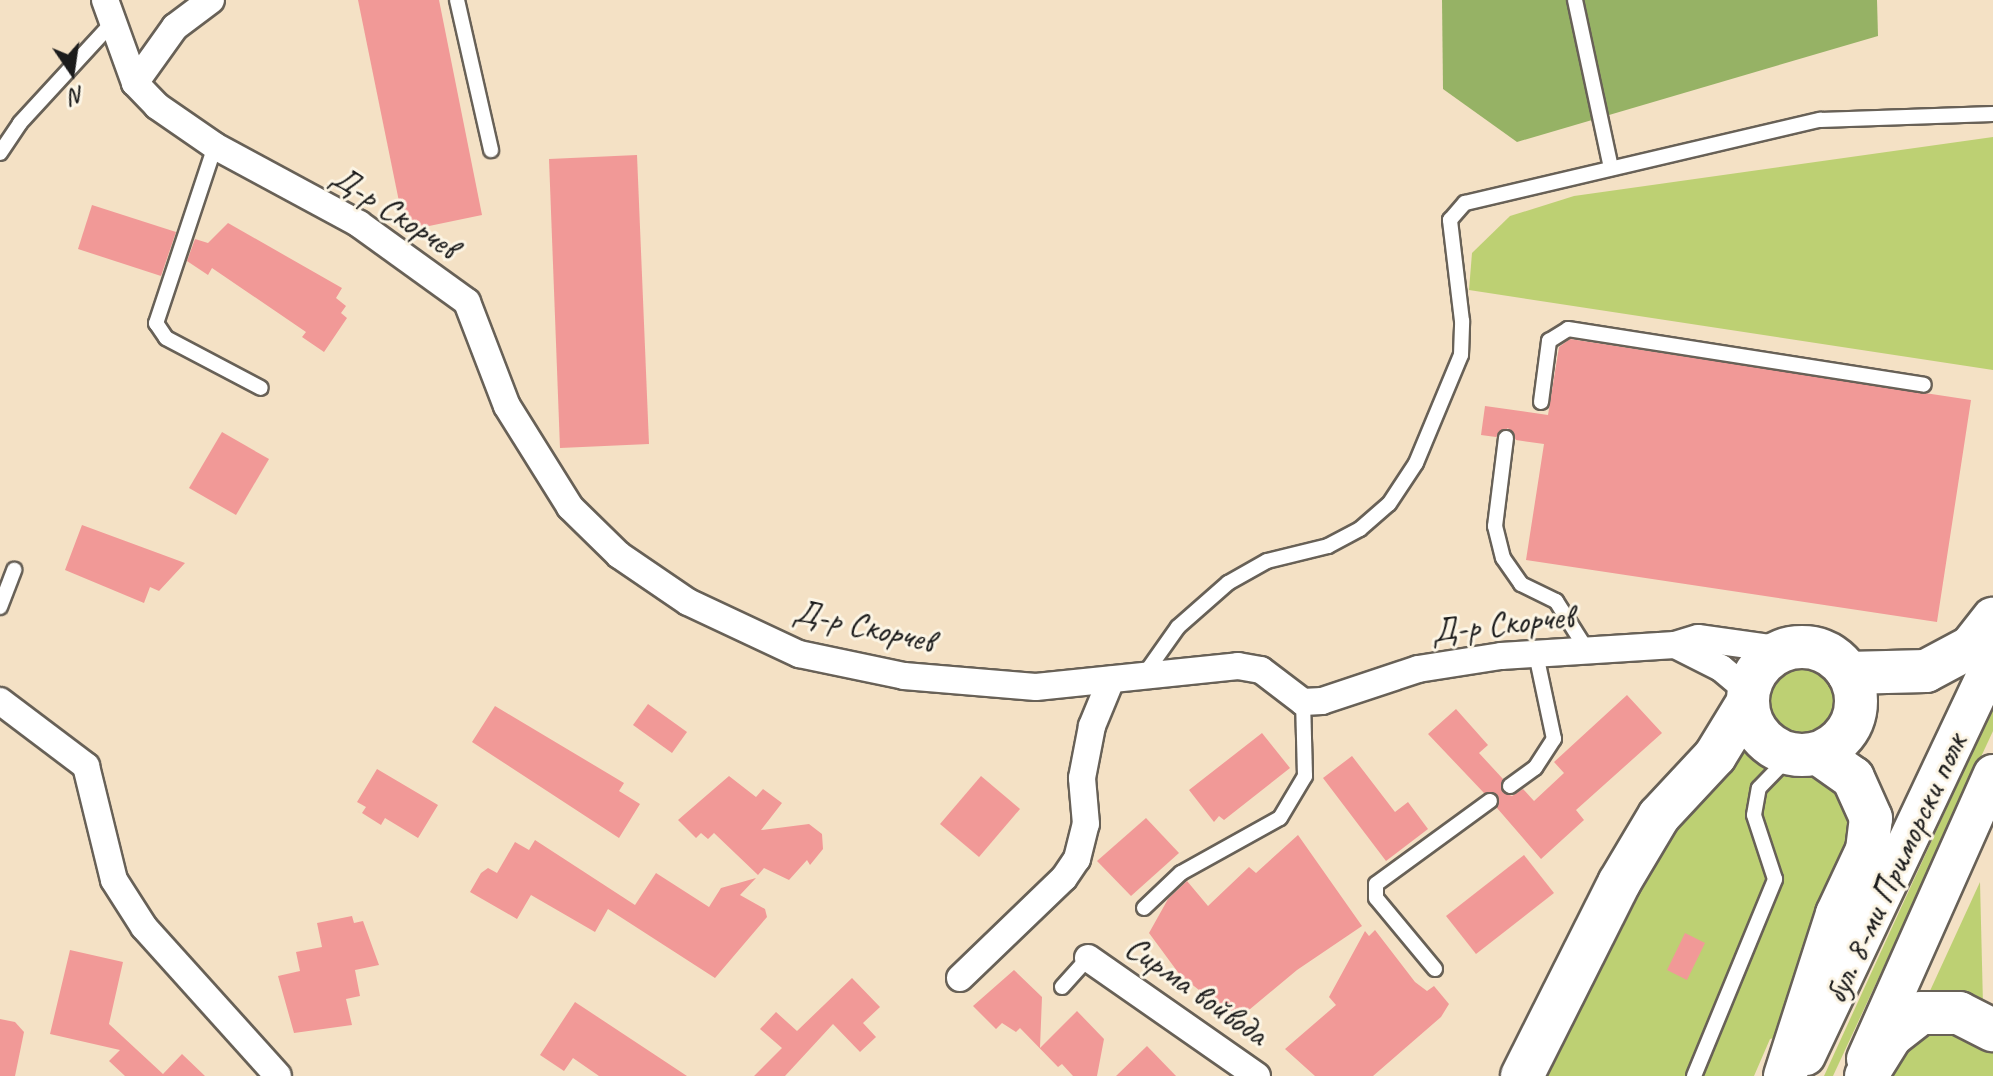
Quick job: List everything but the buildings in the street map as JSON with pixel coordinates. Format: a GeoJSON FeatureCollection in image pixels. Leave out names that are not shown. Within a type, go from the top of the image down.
{"type":"FeatureCollection","features":[{"type":"Feature","properties":{"kind":"main road"},"geometry":{"type":"LineString","coordinates":[[1848,673],[1926,671],[1971,647],[1993,619]]}},
{"type":"Feature","properties":{"kind":"main road"},"geometry":{"type":"LineString","coordinates":[[1531,1073],[1619,883],[1659,816],[1694,781],[1729,738],[1759,669],[1785,650],[1821,651],[1848,673],[1856,694],[1854,715],[1845,734],[1795,752],[1744,750],[1694,781]]}},
{"type":"Feature","properties":{"kind":"main road","name":"бул. 8-ми Приморски полк"},"geometry":{"type":"LineString","coordinates":[[1797,1076],[1993,661]]}},
{"type":"Feature","properties":{"kind":"main road"},"geometry":{"type":"LineString","coordinates":[[1748,697],[1755,729],[1795,752],[1853,778],[1871,818],[1867,850],[1837,914],[1785,1076]]}},
{"type":"Feature","properties":{"kind":"main road","name":"бул. 8-ми Приморски полк"},"geometry":{"type":"LineString","coordinates":[[1858,1076],[1993,774]]}},
{"type":"Feature","properties":{"kind":"main road"},"geometry":{"type":"LineString","coordinates":[[1866,1076],[1891,1036],[1920,1013],[1959,1013],[1993,1030]]}},
{"type":"Feature","properties":{"kind":"street"},"geometry":{"type":"LineString","coordinates":[[135,83],[175,27],[211,0]]}},
{"type":"Feature","properties":{"kind":"street","name":"Д-р Скорчев"},"geometry":{"type":"LineString","coordinates":[[109,11],[135,83],[157,106],[215,146],[359,224],[467,302],[507,406],[570,507],[619,555],[688,602],[799,654],[904,676],[1036,687],[1238,666],[1261,670],[1303,702],[1322,701],[1418,669],[1536,654],[1675,645],[1698,638],[1785,650]]}},
{"type":"Feature","properties":{"kind":"street"},"geometry":{"type":"LineString","coordinates":[[1675,645],[1721,668],[1748,697]]}},
{"type":"Feature","properties":{"kind":"street"},"geometry":{"type":"LineString","coordinates":[[960,978],[1064,878],[1077,859],[1086,824],[1082,778],[1090,739],[1111,680]]}},
{"type":"Feature","properties":{"kind":"street"},"geometry":{"type":"LineString","coordinates":[[0,701],[86,766],[114,880],[144,927],[278,1076]]}},
{"type":"Feature","properties":{"kind":"street","name":"Сирма войвода"},"geometry":{"type":"LineString","coordinates":[[1088,958],[1257,1076]]}},
{"type":"Feature","properties":{"kind":"lane"},"geometry":{"type":"LineString","coordinates":[[457,0],[491,150]]}},
{"type":"Feature","properties":{"kind":"lane"},"geometry":{"type":"LineString","coordinates":[[1575,0],[1611,168]]}},
{"type":"Feature","properties":{"kind":"lane"},"geometry":{"type":"LineString","coordinates":[[0,153],[20,123],[109,11]]}},
{"type":"Feature","properties":{"kind":"lane"},"geometry":{"type":"LineString","coordinates":[[1144,675],[1178,627],[1228,583],[1267,561],[1328,546],[1360,529],[1389,504],[1416,463],[1461,355],[1450,220],[1465,203],[1820,120],[1993,114]]}},
{"type":"Feature","properties":{"kind":"lane"},"geometry":{"type":"LineString","coordinates":[[215,146],[156,323],[166,338],[261,388]]}},
{"type":"Feature","properties":{"kind":"lane"},"geometry":{"type":"LineString","coordinates":[[1541,402],[1549,341],[1568,329],[1924,385]]}},
{"type":"Feature","properties":{"kind":"lane"},"geometry":{"type":"LineString","coordinates":[[1506,438],[1495,526],[1503,558],[1521,584],[1556,601],[1587,650]]}},
{"type":"Feature","properties":{"kind":"lane"},"geometry":{"type":"LineString","coordinates":[[0,607],[14,570]]}},
{"type":"Feature","properties":{"kind":"lane"},"geometry":{"type":"LineString","coordinates":[[1510,786],[1535,768],[1554,739],[1536,654]]}},
{"type":"Feature","properties":{"kind":"lane"},"geometry":{"type":"LineString","coordinates":[[1144,908],[1181,873],[1280,818],[1305,776],[1303,702]]}},
{"type":"Feature","properties":{"kind":"lane"},"geometry":{"type":"LineString","coordinates":[[1694,1076],[1775,879],[1754,815],[1759,788],[1795,752]]}},
{"type":"Feature","properties":{"kind":"lane"},"geometry":{"type":"LineString","coordinates":[[1435,969],[1376,898],[1376,884],[1490,801]]}},
{"type":"Feature","properties":{"kind":"lane","name":"Сирма войвода"},"geometry":{"type":"LineString","coordinates":[[1062,987],[1088,958]]}},
{"type":"Feature","properties":{"kind":"green space"},"geometry":{"type":"Polygon","coordinates":[[[1442,0],[1877,0],[1878,36],[1517,142],[1443,89],[1442,0]]]}},
{"type":"Feature","properties":{"kind":"green space"},"geometry":{"type":"Polygon","coordinates":[[[1993,137],[1993,370],[1469,290],[1472,253],[1510,216],[1574,196],[1993,137]]]}},
{"type":"Feature","properties":{"kind":"green space"},"geometry":{"type":"Polygon","coordinates":[[[1797,648],[1831,656],[1856,694],[1854,715],[1837,742],[1864,795],[1796,1032],[1770,1039],[1754,1076],[1522,1076],[1619,883],[1725,758],[1744,750],[1774,748],[1755,729],[1748,691],[1770,657],[1797,648]]]}},
{"type":"Feature","properties":{"kind":"green space"},"geometry":{"type":"Polygon","coordinates":[[[1993,707],[1993,731],[1833,1076],[1824,1076],[1993,707]]]}},
{"type":"Feature","properties":{"kind":"green space"},"geometry":{"type":"Polygon","coordinates":[[[1980,882],[1983,1005],[1929,993],[1980,882]]]}},
{"type":"Feature","properties":{"kind":"green space"},"geometry":{"type":"Polygon","coordinates":[[[1931,1021],[1993,1045],[1993,1076],[1889,1076],[1898,1057],[1931,1021]]]}}]}
